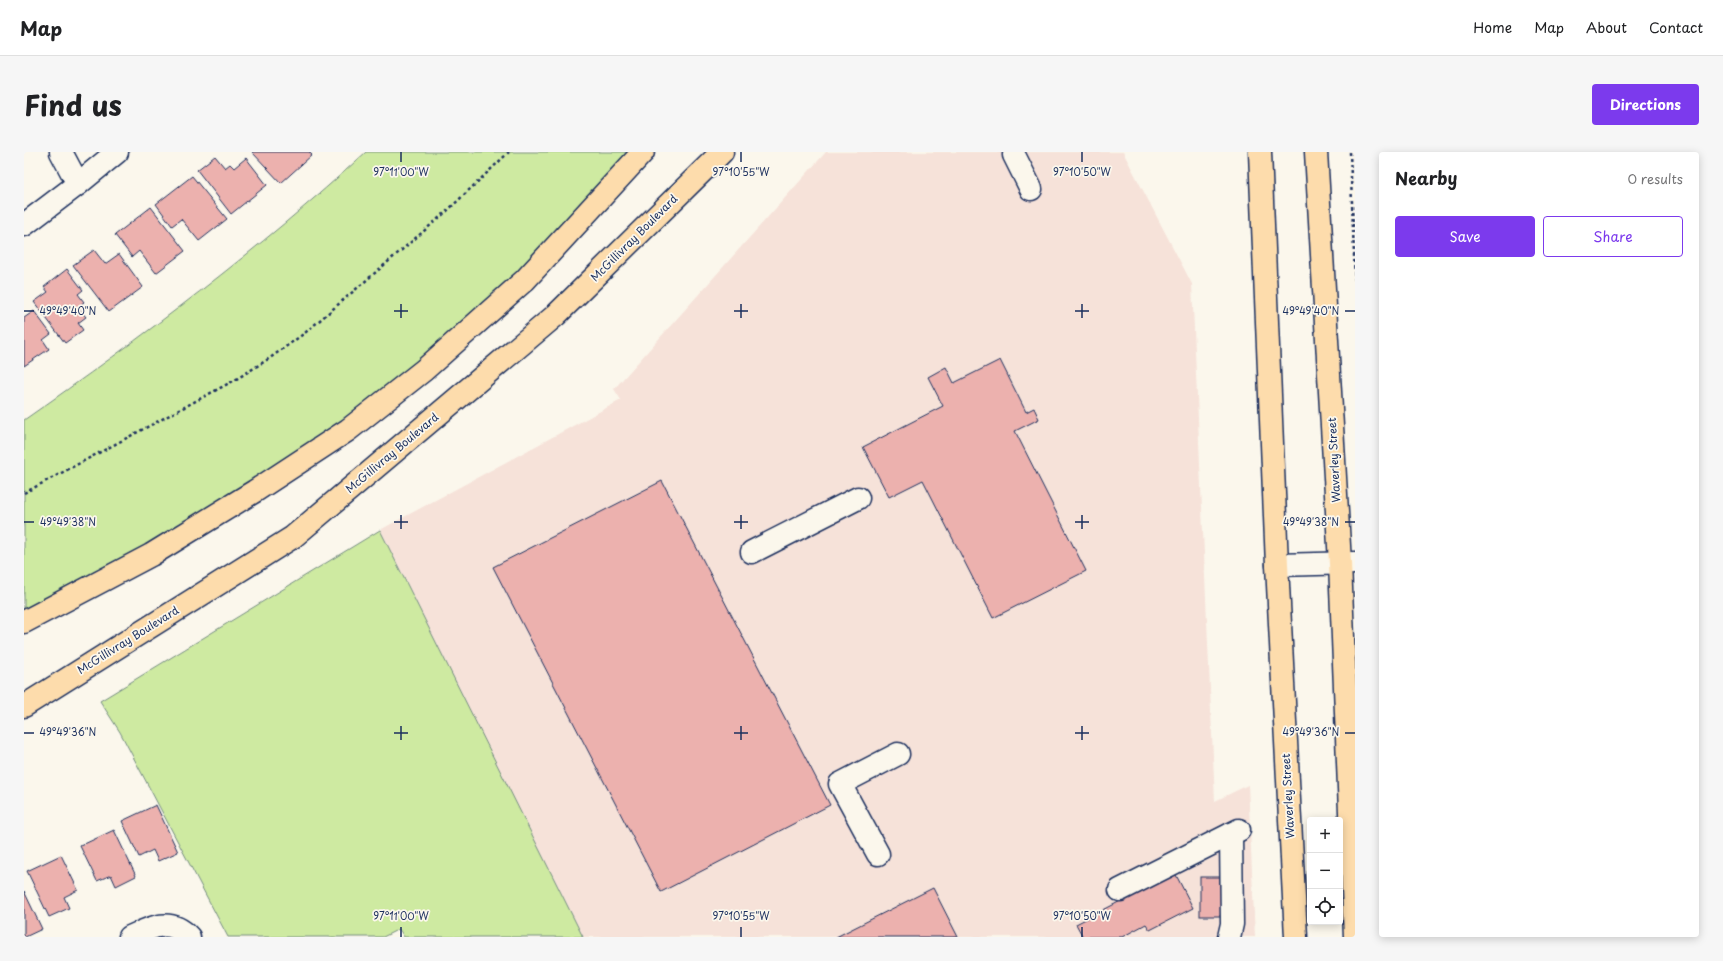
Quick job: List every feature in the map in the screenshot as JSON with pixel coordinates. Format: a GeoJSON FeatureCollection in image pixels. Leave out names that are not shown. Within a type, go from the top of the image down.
{"type":"FeatureCollection","features":[{"type":"Feature","properties":{"kind":"main road"},"geometry":{"type":"LineString","coordinates":[[24,622],[151,555],[255,491],[348,430],[424,370],[526,280],[643,152]]}},
{"type":"Feature","properties":{"kind":"main road","name":"McGillivray Boulevard"},"geometry":{"type":"LineString","coordinates":[[24,706],[293,536],[556,315],[722,152]]}},
{"type":"Feature","properties":{"kind":"main road","name":"Waverley Street"},"geometry":{"type":"LineString","coordinates":[[1260,152],[1277,565],[1296,937]]}},
{"type":"Feature","properties":{"kind":"main road","name":"Waverley Street"},"geometry":{"type":"LineString","coordinates":[[1316,152],[1348,563],[1354,937]]}},
{"type":"Feature","properties":{"kind":"street"},"geometry":{"type":"LineString","coordinates":[[61,152],[78,184]]}},
{"type":"Feature","properties":{"kind":"street"},"geometry":{"type":"LineString","coordinates":[[24,225],[117,152]]}},
{"type":"Feature","properties":{"kind":"street"},"geometry":{"type":"LineString","coordinates":[[1014,155],[1031,188]]}},
{"type":"Feature","properties":{"kind":"street"},"geometry":{"type":"LineString","coordinates":[[752,552],[858,498]]}},
{"type":"Feature","properties":{"kind":"street"},"geometry":{"type":"LineString","coordinates":[[1277,565],[1348,563]]}},
{"type":"Feature","properties":{"kind":"street"},"geometry":{"type":"LineString","coordinates":[[878,854],[840,784],[898,754]]}},
{"type":"Feature","properties":{"kind":"street"},"geometry":{"type":"LineString","coordinates":[[1120,890],[1235,832],[1232,924],[1230,937]]}},
{"type":"Feature","properties":{"kind":"street"},"geometry":{"type":"LineString","coordinates":[[130,937],[164,924],[183,930],[189,937]]}},
{"type":"Feature","properties":{"kind":"path"},"geometry":{"type":"LineString","coordinates":[[24,493],[235,380],[270,358],[306,332],[434,222],[509,152]]}},
{"type":"Feature","properties":{"kind":"path"},"geometry":{"type":"LineString","coordinates":[[1350,152],[1355,280]]}},
{"type":"Feature","properties":{"kind":"shaded area"},"geometry":{"type":"Polygon","coordinates":[[[826,152],[1123,152],[1192,284],[1215,801],[1248,785],[1255,937],[583,937],[380,530],[621,400],[614,389],[826,152]]]}},
{"type":"Feature","properties":{"kind":"green space"},"geometry":{"type":"Polygon","coordinates":[[[366,152],[643,152],[525,280],[348,430],[24,622],[24,420],[113,357],[200,292],[284,224],[366,152]]]}},
{"type":"Feature","properties":{"kind":"green space"},"geometry":{"type":"Polygon","coordinates":[[[380,530],[583,937],[404,937],[399,929],[383,937],[228,937],[120,732],[100,701],[380,530]]]}},
{"type":"Feature","properties":{"kind":"building"},"geometry":{"type":"Polygon","coordinates":[[[252,152],[309,152],[312,155],[281,183],[252,152]]]}},
{"type":"Feature","properties":{"kind":"building"},"geometry":{"type":"Polygon","coordinates":[[[215,156],[225,168],[230,164],[234,168],[246,158],[267,185],[231,214],[197,170],[215,156]]]}},
{"type":"Feature","properties":{"kind":"building"},"geometry":{"type":"Polygon","coordinates":[[[192,176],[227,219],[199,241],[181,219],[172,226],[156,204],[192,176]]]}},
{"type":"Feature","properties":{"kind":"building"},"geometry":{"type":"Polygon","coordinates":[[[151,207],[185,251],[156,273],[139,251],[132,257],[115,235],[151,207]]]}},
{"type":"Feature","properties":{"kind":"building"},"geometry":{"type":"Polygon","coordinates":[[[94,250],[105,264],[119,254],[143,287],[109,312],[73,265],[94,250]]]}},
{"type":"Feature","properties":{"kind":"building"},"geometry":{"type":"Polygon","coordinates":[[[67,269],[83,290],[78,294],[84,302],[78,307],[86,317],[78,323],[83,330],[65,343],[34,302],[48,292],[44,287],[67,269]]]}},
{"type":"Feature","properties":{"kind":"building"},"geometry":{"type":"Polygon","coordinates":[[[34,311],[51,334],[43,340],[49,349],[24,366],[24,318],[34,311]]]}},
{"type":"Feature","properties":{"kind":"building"},"geometry":{"type":"Polygon","coordinates":[[[1000,360],[1026,412],[1034,408],[1039,419],[1015,431],[1086,571],[993,618],[923,480],[889,497],[863,447],[943,406],[928,377],[946,367],[954,383],[1000,360]]]}},
{"type":"Feature","properties":{"kind":"building"},"geometry":{"type":"Polygon","coordinates":[[[662,481],[830,805],[661,892],[493,567],[662,481]]]}},
{"type":"Feature","properties":{"kind":"building"},"geometry":{"type":"Polygon","coordinates":[[[156,805],[178,852],[158,861],[153,850],[139,857],[122,821],[156,805]]]}},
{"type":"Feature","properties":{"kind":"building"},"geometry":{"type":"Polygon","coordinates":[[[114,830],[136,876],[116,886],[111,875],[97,881],[80,846],[114,830]]]}},
{"type":"Feature","properties":{"kind":"building"},"geometry":{"type":"Polygon","coordinates":[[[61,855],[78,890],[64,897],[69,908],[49,917],[27,871],[61,855]]]}},
{"type":"Feature","properties":{"kind":"building"},"geometry":{"type":"Polygon","coordinates":[[[1175,873],[1193,908],[1150,930],[1146,924],[1122,937],[1083,937],[1076,924],[1175,873]]]}},
{"type":"Feature","properties":{"kind":"building"},"geometry":{"type":"Polygon","coordinates":[[[1200,877],[1226,877],[1226,916],[1200,916],[1200,877]]]}},
{"type":"Feature","properties":{"kind":"building"},"geometry":{"type":"Polygon","coordinates":[[[933,888],[958,937],[836,937],[933,888]]]}},
{"type":"Feature","properties":{"kind":"building"},"geometry":{"type":"Polygon","coordinates":[[[24,891],[42,929],[25,937],[24,937],[24,891]]]}}]}
